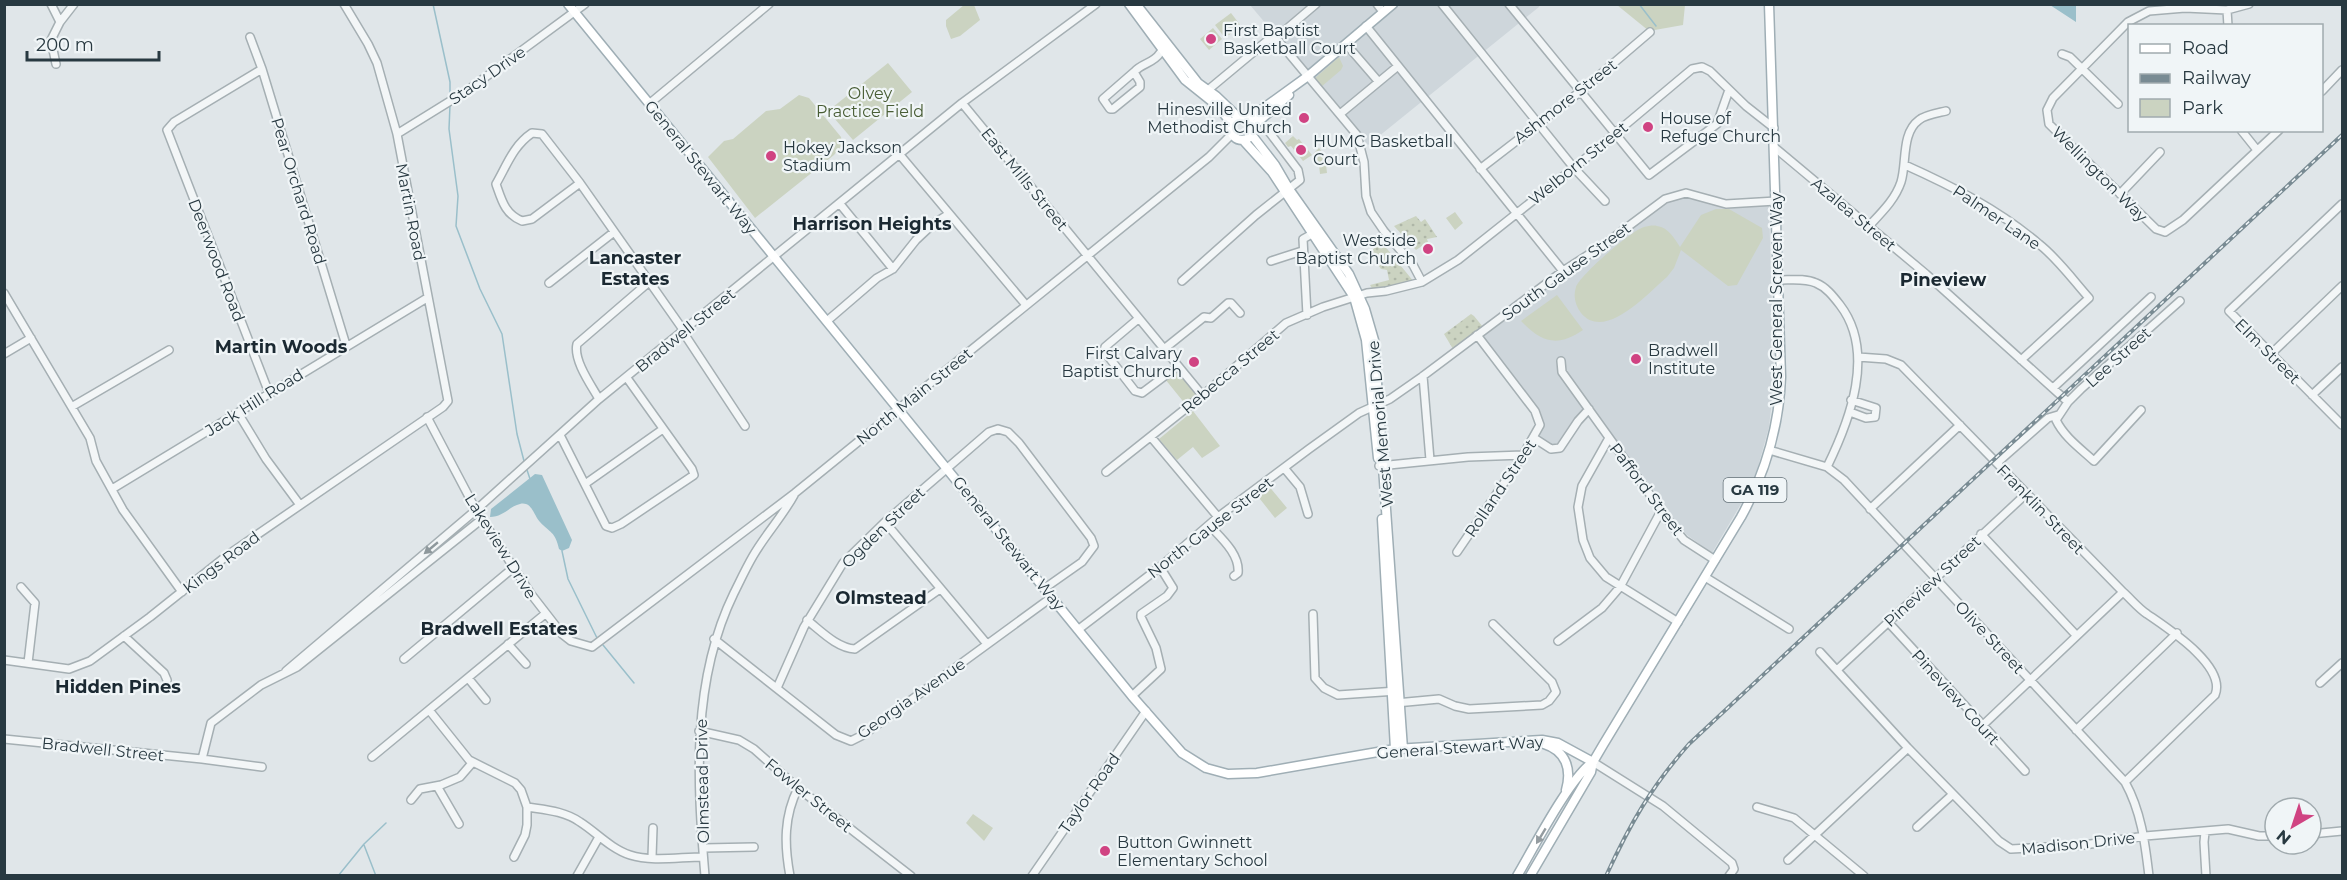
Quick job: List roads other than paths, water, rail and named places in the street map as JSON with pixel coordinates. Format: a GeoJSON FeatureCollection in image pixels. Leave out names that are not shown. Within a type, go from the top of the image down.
{"type":"FeatureCollection","features":[{"type":"Feature","properties":{"kind":"main road","name":"General Stewart Way"},"geometry":{"type":"LineString","coordinates":[[568,4],[1132,696],[1170,740],[1193,762],[1213,771],[1228,774],[1257,773],[1399,749],[1532,740],[1553,741],[1593,762]]}},
{"type":"Feature","properties":{"kind":"main road"},"geometry":{"type":"LineString","coordinates":[[1129,4],[1161,52],[1185,80],[1220,108],[1242,130]]}},
{"type":"Feature","properties":{"kind":"main road"},"geometry":{"type":"LineString","coordinates":[[1136,4],[1191,75],[1208,90],[1242,130]]}},
{"type":"Feature","properties":{"kind":"main road","name":"North Main Street"},"geometry":{"type":"LineString","coordinates":[[1242,130],[1302,84],[1308,76],[1393,4]]}},
{"type":"Feature","properties":{"kind":"main road","name":"West General Screven Way"},"geometry":{"type":"LineString","coordinates":[[1593,762],[1747,507],[1776,425],[1780,386],[1779,280],[1769,4]]}},
{"type":"Feature","properties":{"kind":"main road","name":"West Memorial Drive"},"geometry":{"type":"LineString","coordinates":[[1242,130],[1275,165],[1286,191],[1312,234],[1360,295]]}},
{"type":"Feature","properties":{"kind":"main road","name":"West Memorial Drive"},"geometry":{"type":"LineString","coordinates":[[1286,191],[1349,274],[1360,295],[1376,404],[1399,749]]}},
{"type":"Feature","properties":{"kind":"main road"},"geometry":{"type":"LineString","coordinates":[[1532,740],[1551,746],[1565,759],[1569,772],[1565,796]]}},
{"type":"Feature","properties":{"kind":"main road","name":"GA 119"},"geometry":{"type":"LineString","coordinates":[[1517,876],[1565,796],[1585,767],[1593,762]]}},
{"type":"Feature","properties":{"kind":"main road","name":"GA 119"},"geometry":{"type":"LineString","coordinates":[[1530,876],[1591,772],[1593,762]]}},
{"type":"Feature","properties":{"kind":"main road"},"geometry":{"type":"LineString","coordinates":[[1530,853],[1540,859]]}},
{"type":"Feature","properties":{"kind":"street"},"geometry":{"type":"LineString","coordinates":[[51,4],[60,22]]}},
{"type":"Feature","properties":{"kind":"street"},"geometry":{"type":"LineString","coordinates":[[56,64],[51,40],[60,22],[74,4]]}},
{"type":"Feature","properties":{"kind":"street","name":"Martin Road"},"geometry":{"type":"LineString","coordinates":[[344,4],[377,63],[396,134],[448,402],[427,417]]}},
{"type":"Feature","properties":{"kind":"street","name":"Stacy Drive"},"geometry":{"type":"LineString","coordinates":[[396,134],[468,90],[585,4]]}},
{"type":"Feature","properties":{"kind":"street"},"geometry":{"type":"LineString","coordinates":[[649,104],[769,4]]}},
{"type":"Feature","properties":{"kind":"street","name":"Bradwell Street"},"geometry":{"type":"LineString","coordinates":[[202,759],[211,723],[252,691],[286,671],[476,510],[599,399],[962,103],[1096,4]]}},
{"type":"Feature","properties":{"kind":"street"},"geometry":{"type":"LineString","coordinates":[[1208,90],[1316,4]]}},
{"type":"Feature","properties":{"kind":"street"},"geometry":{"type":"LineString","coordinates":[[1377,4],[1383,12]]}},
{"type":"Feature","properties":{"kind":"street"},"geometry":{"type":"LineString","coordinates":[[1442,4],[1574,168],[1605,201]]}},
{"type":"Feature","properties":{"kind":"street"},"geometry":{"type":"LineString","coordinates":[[1509,4],[1649,175],[1717,124],[1729,90]]}},
{"type":"Feature","properties":{"kind":"street","name":"Wellington Way"},"geometry":{"type":"LineString","coordinates":[[2249,4],[2227,10],[2185,8],[2149,11],[2128,22],[2053,98],[2047,110],[2049,124],[2156,229],[2165,232],[2183,220],[2257,150]]}},
{"type":"Feature","properties":{"kind":"street"},"geometry":{"type":"LineString","coordinates":[[2227,10],[2228,24]]}},
{"type":"Feature","properties":{"kind":"street"},"geometry":{"type":"LineString","coordinates":[[1366,26],[1563,271]]}},
{"type":"Feature","properties":{"kind":"street","name":"Ashmore Street"},"geometry":{"type":"LineString","coordinates":[[1480,169],[1581,91],[1650,32]]}},
{"type":"Feature","properties":{"kind":"street","name":"Pear Orchard Road"},"geometry":{"type":"LineString","coordinates":[[250,38],[346,345]]}},
{"type":"Feature","properties":{"kind":"street"},"geometry":{"type":"LineString","coordinates":[[1276,38],[1356,135],[1364,162],[1366,196],[1371,212],[1413,265],[1422,282]]}},
{"type":"Feature","properties":{"kind":"street"},"geometry":{"type":"LineString","coordinates":[[1346,44],[1378,81]]}},
{"type":"Feature","properties":{"kind":"street"},"geometry":{"type":"LineString","coordinates":[[1134,72],[1140,82],[1140,87],[1110,109],[1103,99],[1150,58],[1161,52]]}},
{"type":"Feature","properties":{"kind":"street"},"geometry":{"type":"LineString","coordinates":[[2062,54],[2070,57],[2118,104]]}},
{"type":"Feature","properties":{"kind":"street"},"geometry":{"type":"LineString","coordinates":[[1340,114],[1398,66]]}},
{"type":"Feature","properties":{"kind":"street","name":"Welborn Street"},"geometry":{"type":"LineString","coordinates":[[1360,295],[1422,282],[1458,260],[1574,168],[1692,69],[1702,67],[1710,71],[1774,128]]}},
{"type":"Feature","properties":{"kind":"street","name":"Deerwood Road"},"geometry":{"type":"LineString","coordinates":[[261,69],[174,122],[167,130],[269,393]]}},
{"type":"Feature","properties":{"kind":"street"},"geometry":{"type":"LineString","coordinates":[[2323,90],[2343,70]]}},
{"type":"Feature","properties":{"kind":"street"},"geometry":{"type":"LineString","coordinates":[[2323,80],[2328,85]]}},
{"type":"Feature","properties":{"kind":"street","name":"East Mills Street"},"geometry":{"type":"LineString","coordinates":[[962,103],[1202,395]]}},
{"type":"Feature","properties":{"kind":"street"},"geometry":{"type":"LineString","coordinates":[[1868,227],[1897,192],[1905,165],[1908,139],[1919,120],[1946,111]]}},
{"type":"Feature","properties":{"kind":"street"},"geometry":{"type":"LineString","coordinates":[[1182,281],[1300,180],[1298,170],[1267,129]]}},
{"type":"Feature","properties":{"kind":"street","name":"North Main Street"},"geometry":{"type":"LineString","coordinates":[[598,643],[795,493],[1242,130]]}},
{"type":"Feature","properties":{"kind":"street"},"geometry":{"type":"LineString","coordinates":[[2243,132],[2257,150],[2277,132]]}},
{"type":"Feature","properties":{"kind":"street"},"geometry":{"type":"LineString","coordinates":[[580,183],[532,219],[522,222],[509,214],[504,207],[496,184],[507,160],[522,140],[532,133],[542,134],[580,183],[649,282],[745,426]]}},
{"type":"Feature","properties":{"kind":"street","name":"Azalea Street"},"geometry":{"type":"LineString","coordinates":[[1774,147],[1926,274],[2068,402]]}},
{"type":"Feature","properties":{"kind":"street"},"geometry":{"type":"LineString","coordinates":[[2120,194],[2160,152]]}},
{"type":"Feature","properties":{"kind":"street"},"geometry":{"type":"LineString","coordinates":[[900,155],[1026,305]]}},
{"type":"Feature","properties":{"kind":"street","name":"Palmer Lane"},"geometry":{"type":"LineString","coordinates":[[1905,165],[1957,188],[2013,224],[2040,245],[2089,298],[2021,360]]}},
{"type":"Feature","properties":{"kind":"street","name":"South Gause Street"},"geometry":{"type":"LineString","coordinates":[[1376,404],[1390,399],[1424,376],[1563,271],[1602,246],[1670,196],[1680,193],[1693,194],[1730,204],[1776,201]]}},
{"type":"Feature","properties":{"kind":"street"},"geometry":{"type":"LineString","coordinates":[[840,204],[893,269]]}},
{"type":"Feature","properties":{"kind":"street","name":"Elm Street"},"geometry":{"type":"LineString","coordinates":[[2343,204],[2229,311],[2343,425]]}},
{"type":"Feature","properties":{"kind":"street"},"geometry":{"type":"LineString","coordinates":[[827,321],[878,278],[893,269],[916,240],[933,224],[949,214]]}},
{"type":"Feature","properties":{"kind":"street"},"geometry":{"type":"LineString","coordinates":[[549,283],[614,232]]}},
{"type":"Feature","properties":{"kind":"street"},"geometry":{"type":"LineString","coordinates":[[1307,315],[1302,251],[1303,239],[1312,234]]}},
{"type":"Feature","properties":{"kind":"street"},"geometry":{"type":"LineString","coordinates":[[1271,261],[1302,251]]}},
{"type":"Feature","properties":{"kind":"street"},"geometry":{"type":"LineString","coordinates":[[1779,280],[1811,281],[1829,292],[1851,322],[1858,357],[1856,383],[1842,436],[1827,467]]}},
{"type":"Feature","properties":{"kind":"street"},"geometry":{"type":"LineString","coordinates":[[599,399],[579,361],[575,349],[577,344],[649,282]]}},
{"type":"Feature","properties":{"kind":"street"},"geometry":{"type":"LineString","coordinates":[[2271,354],[2343,286]]}},
{"type":"Feature","properties":{"kind":"street"},"geometry":{"type":"LineString","coordinates":[[4,292],[73,406],[90,438],[96,461],[123,510],[182,592]]}},
{"type":"Feature","properties":{"kind":"street","name":"Rebecca Street"},"geometry":{"type":"LineString","coordinates":[[1106,472],[1202,395],[1286,323],[1360,295]]}},
{"type":"Feature","properties":{"kind":"street","name":"Jack Hill Road"},"geometry":{"type":"LineString","coordinates":[[112,489],[428,297]]}},
{"type":"Feature","properties":{"kind":"street"},"geometry":{"type":"LineString","coordinates":[[2053,388],[2151,297]]}},
{"type":"Feature","properties":{"kind":"street","name":"Lee Street"},"geometry":{"type":"LineString","coordinates":[[1997,463],[2048,418],[2058,415],[2068,402],[2180,302]]}},
{"type":"Feature","properties":{"kind":"street"},"geometry":{"type":"LineString","coordinates":[[1164,348],[1204,317],[1211,318],[1228,303],[1232,303],[1240,313]]}},
{"type":"Feature","properties":{"kind":"street"},"geometry":{"type":"LineString","coordinates":[[1138,319],[1107,345],[1104,351],[1135,391],[1142,393],[1178,366]]}},
{"type":"Feature","properties":{"kind":"street","name":"Rolland Street"},"geometry":{"type":"LineString","coordinates":[[1457,552],[1523,455],[1540,425],[1537,415],[1477,335]]}},
{"type":"Feature","properties":{"kind":"street"},"geometry":{"type":"LineString","coordinates":[[4,354],[31,338]]}},
{"type":"Feature","properties":{"kind":"street"},"geometry":{"type":"LineString","coordinates":[[73,406],[169,350]]}},
{"type":"Feature","properties":{"kind":"street","name":"Franklin Street"},"geometry":{"type":"LineString","coordinates":[[1858,357],[1886,359],[1901,364],[2122,592],[2145,613],[2177,633],[2214,672],[2218,688],[2215,695],[2125,782]]}},
{"type":"Feature","properties":{"kind":"street","name":"Pafford Street"},"geometry":{"type":"LineString","coordinates":[[1561,361],[1562,372],[1661,512],[1684,540],[1715,560]]}},
{"type":"Feature","properties":{"kind":"street"},"geometry":{"type":"LineString","coordinates":[[2312,396],[2343,366]]}},
{"type":"Feature","properties":{"kind":"street"},"geometry":{"type":"LineString","coordinates":[[1424,376],[1430,460]]}},
{"type":"Feature","properties":{"kind":"street"},"geometry":{"type":"LineString","coordinates":[[560,435],[606,526],[612,528],[621,524],[690,479],[694,475],[689,464],[627,378]]}},
{"type":"Feature","properties":{"kind":"street"},"geometry":{"type":"LineString","coordinates":[[1850,412],[1866,418],[1875,417],[1876,408],[1851,400]]}},
{"type":"Feature","properties":{"kind":"street","name":"North Gause Street"},"geometry":{"type":"LineString","coordinates":[[1079,629],[1160,567],[1218,517],[1346,422],[1376,404]]}},
{"type":"Feature","properties":{"kind":"street"},"geometry":{"type":"LineString","coordinates":[[1534,438],[1551,449],[1560,448],[1589,409]]}},
{"type":"Feature","properties":{"kind":"street"},"geometry":{"type":"LineString","coordinates":[[2058,415],[2056,420],[2059,428],[2094,461],[2141,410]]}},
{"type":"Feature","properties":{"kind":"street"},"geometry":{"type":"LineString","coordinates":[[238,413],[266,459],[300,505]]}},
{"type":"Feature","properties":{"kind":"street","name":"Kings Road"},"geometry":{"type":"LineString","coordinates":[[4,660],[69,669],[90,661],[229,554],[427,417]]}},
{"type":"Feature","properties":{"kind":"street","name":"Lakeview Drive"},"geometry":{"type":"LineString","coordinates":[[427,417],[476,510],[545,614],[571,641],[592,647],[598,643]]}},
{"type":"Feature","properties":{"kind":"street"},"geometry":{"type":"LineString","coordinates":[[1870,509],[1960,425]]}},
{"type":"Feature","properties":{"kind":"street"},"geometry":{"type":"LineString","coordinates":[[585,484],[663,429]]}},
{"type":"Feature","properties":{"kind":"street","name":"Ogden Street"},"geometry":{"type":"LineString","coordinates":[[777,688],[807,620],[843,563],[947,467],[989,432],[998,429],[1008,432],[1019,443],[1091,538],[1094,546],[1082,562],[1045,588]]}},
{"type":"Feature","properties":{"kind":"street"},"geometry":{"type":"LineString","coordinates":[[1151,437],[1218,517]]}},
{"type":"Feature","properties":{"kind":"street"},"geometry":{"type":"LineString","coordinates":[[1609,438],[1582,486],[1578,507],[1583,540],[1590,558],[1606,577],[1678,622]]}},
{"type":"Feature","properties":{"kind":"street","name":"Olive Street"},"geometry":{"type":"LineString","coordinates":[[1769,450],[1827,467],[1844,480],[2125,782],[2133,797],[2145,836],[2149,876]]}},
{"type":"Feature","properties":{"kind":"street"},"geometry":{"type":"LineString","coordinates":[[1381,466],[1430,460],[1523,455]]}},
{"type":"Feature","properties":{"kind":"street"},"geometry":{"type":"LineString","coordinates":[[1285,469],[1300,488],[1308,514]]}},
{"type":"Feature","properties":{"kind":"street","name":"Olmstead Drive"},"geometry":{"type":"LineString","coordinates":[[705,876],[699,730],[714,639],[753,555],[784,513],[795,493]]}},
{"type":"Feature","properties":{"kind":"street","name":"Pineview Street"},"geometry":{"type":"LineString","coordinates":[[1838,669],[2026,494]]}},
{"type":"Feature","properties":{"kind":"street"},"geometry":{"type":"LineString","coordinates":[[1557,640],[1602,608],[1620,587],[1661,512]]}},
{"type":"Feature","properties":{"kind":"street","name":"Bradwell Street"},"geometry":{"type":"LineString","coordinates":[[286,671],[297,667],[482,519]]}},
{"type":"Feature","properties":{"kind":"street"},"geometry":{"type":"LineString","coordinates":[[885,522],[987,645]]}},
{"type":"Feature","properties":{"kind":"street"},"geometry":{"type":"LineString","coordinates":[[1209,525],[1239,565],[1238,573],[1234,576]]}},
{"type":"Feature","properties":{"kind":"street"},"geometry":{"type":"LineString","coordinates":[[1981,534],[2076,635]]}},
{"type":"Feature","properties":{"kind":"street"},"geometry":{"type":"LineString","coordinates":[[1132,696],[1161,669],[1156,648],[1141,617],[1167,596],[1173,588],[1160,567]]}},
{"type":"Feature","properties":{"kind":"street"},"geometry":{"type":"LineString","coordinates":[[404,659],[513,568]]}},
{"type":"Feature","properties":{"kind":"street"},"geometry":{"type":"LineString","coordinates":[[1705,577],[1789,629]]}},
{"type":"Feature","properties":{"kind":"street"},"geometry":{"type":"LineString","coordinates":[[21,587],[35,603],[28,663]]}},
{"type":"Feature","properties":{"kind":"street"},"geometry":{"type":"LineString","coordinates":[[807,620],[838,644],[855,650],[940,589]]}},
{"type":"Feature","properties":{"kind":"street"},"geometry":{"type":"LineString","coordinates":[[1983,725],[2122,592]]}},
{"type":"Feature","properties":{"kind":"street","name":"Georgia Avenue"},"geometry":{"type":"LineString","coordinates":[[714,639],[836,735],[851,741],[863,735],[1052,597]]}},
{"type":"Feature","properties":{"kind":"street"},"geometry":{"type":"LineString","coordinates":[[372,757],[545,614]]}},
{"type":"Feature","properties":{"kind":"street"},"geometry":{"type":"LineString","coordinates":[[1313,614],[1316,678],[1324,688],[1338,695],[1396,691]]}},
{"type":"Feature","properties":{"kind":"street","name":"Pineview Court"},"geometry":{"type":"LineString","coordinates":[[1888,622],[2025,771]]}},
{"type":"Feature","properties":{"kind":"street"},"geometry":{"type":"LineString","coordinates":[[1397,703],[1438,699],[1469,709],[1542,705],[1549,701],[1556,692],[1552,682],[1493,624]]}},
{"type":"Feature","properties":{"kind":"street"},"geometry":{"type":"LineString","coordinates":[[2076,730],[2177,633]]}},
{"type":"Feature","properties":{"kind":"street"},"geometry":{"type":"LineString","coordinates":[[124,636],[165,673],[167,680]]}},
{"type":"Feature","properties":{"kind":"street"},"geometry":{"type":"LineString","coordinates":[[508,644],[526,664]]}},
{"type":"Feature","properties":{"kind":"street","name":"Madison Drive"},"geometry":{"type":"LineString","coordinates":[[1820,652],[1908,748],[1999,841],[2011,849],[2228,829],[2263,836]]}},
{"type":"Feature","properties":{"kind":"street"},"geometry":{"type":"LineString","coordinates":[[2320,682],[2343,663]]}},
{"type":"Feature","properties":{"kind":"street"},"geometry":{"type":"LineString","coordinates":[[468,678],[486,700]]}},
{"type":"Feature","properties":{"kind":"street"},"geometry":{"type":"LineString","coordinates":[[429,710],[473,762],[516,783],[525,798],[527,807],[525,835],[514,857]]}},
{"type":"Feature","properties":{"kind":"street","name":"Taylor Road"},"geometry":{"type":"LineString","coordinates":[[1032,876],[1146,711]]}},
{"type":"Feature","properties":{"kind":"street","name":"Fowler Street"},"geometry":{"type":"LineString","coordinates":[[699,730],[739,740],[754,749],[798,788],[911,876]]}},
{"type":"Feature","properties":{"kind":"street","name":"Bradwell Street"},"geometry":{"type":"LineString","coordinates":[[4,739],[262,766]]}},
{"type":"Feature","properties":{"kind":"street"},"geometry":{"type":"LineString","coordinates":[[1788,860],[1908,748]]}},
{"type":"Feature","properties":{"kind":"street"},"geometry":{"type":"LineString","coordinates":[[411,800],[420,789],[460,777],[473,762]]}},
{"type":"Feature","properties":{"kind":"street"},"geometry":{"type":"LineString","coordinates":[[1593,762],[1663,806],[1689,826],[1732,863],[1734,869],[1729,876]]}},
{"type":"Feature","properties":{"kind":"street"},"geometry":{"type":"LineString","coordinates":[[436,786],[459,824]]}},
{"type":"Feature","properties":{"kind":"street"},"geometry":{"type":"LineString","coordinates":[[790,876],[785,851],[787,816],[798,788]]}},
{"type":"Feature","properties":{"kind":"street"},"geometry":{"type":"LineString","coordinates":[[1917,827],[1953,794]]}},
{"type":"Feature","properties":{"kind":"street"},"geometry":{"type":"LineString","coordinates":[[527,807],[566,814],[628,855],[703,857]]}},
{"type":"Feature","properties":{"kind":"street"},"geometry":{"type":"LineString","coordinates":[[1757,807],[1794,818],[1862,875]]}},
{"type":"Feature","properties":{"kind":"street"},"geometry":{"type":"LineString","coordinates":[[652,857],[653,828]]}},
{"type":"Feature","properties":{"kind":"street"},"geometry":{"type":"LineString","coordinates":[[2205,831],[2206,876]]}},
{"type":"Feature","properties":{"kind":"street"},"geometry":{"type":"LineString","coordinates":[[2323,833],[2343,831]]}},
{"type":"Feature","properties":{"kind":"street"},"geometry":{"type":"LineString","coordinates":[[577,876],[598,837]]}},
{"type":"Feature","properties":{"kind":"street"},"geometry":{"type":"LineString","coordinates":[[704,848],[754,847]]}},
{"type":"Feature","properties":{"kind":"water"},"geometry":{"type":"Polygon","coordinates":[[[2050,5],[2076,5],[2076,22],[2050,5]]]}},
{"type":"Feature","properties":{"kind":"water"},"geometry":{"type":"Polygon","coordinates":[[[535,474],[542,475],[572,540],[569,548],[562,551],[554,535],[527,505],[516,505],[499,515],[490,517],[491,509],[535,474]]]}},
{"type":"Feature","properties":{"kind":"waterway"},"geometry":{"type":"LineString","coordinates":[[433,4],[450,82],[450,97]]}},
{"type":"Feature","properties":{"kind":"waterway"},"geometry":{"type":"LineString","coordinates":[[1639,4],[1656,26]]}},
{"type":"Feature","properties":{"kind":"waterway"},"geometry":{"type":"LineString","coordinates":[[450,105],[449,129],[458,196],[456,226],[480,289],[502,334],[517,434],[524,461]]}},
{"type":"Feature","properties":{"kind":"waterway"},"geometry":{"type":"LineString","coordinates":[[527,470],[530,479]]}},
{"type":"Feature","properties":{"kind":"waterway"},"geometry":{"type":"LineString","coordinates":[[562,551],[568,579],[597,638]]}},
{"type":"Feature","properties":{"kind":"waterway"},"geometry":{"type":"LineString","coordinates":[[603,645],[634,683]]}},
{"type":"Feature","properties":{"kind":"waterway"},"geometry":{"type":"LineString","coordinates":[[338,876],[364,844],[386,823]]}},
{"type":"Feature","properties":{"kind":"waterway"},"geometry":{"type":"LineString","coordinates":[[364,845],[376,876]]}},
{"type":"Feature","properties":{"kind":"railway"},"geometry":{"type":"LineString","coordinates":[[1606,876],[1642,807],[1663,775],[1689,744],[2342,135]]}},
{"type":"Feature","properties":{"kind":"place","name":"First Baptist Basketball Court"},"geometry":{"type":"Point","coordinates":[1211,39]}},
{"type":"Feature","properties":{"kind":"place","name":"Hinesville United Methodist Church"},"geometry":{"type":"Point","coordinates":[1304,118]}},
{"type":"Feature","properties":{"kind":"place","name":"House of Refuge Church"},"geometry":{"type":"Point","coordinates":[1648,127]}},
{"type":"Feature","properties":{"kind":"place","name":"HUMC Basketball Court"},"geometry":{"type":"Point","coordinates":[1301,150]}},
{"type":"Feature","properties":{"kind":"place","name":"Hokey Jackson Stadium"},"geometry":{"type":"Point","coordinates":[771,156]}},
{"type":"Feature","properties":{"kind":"place","name":"Westside Baptist Church"},"geometry":{"type":"Point","coordinates":[1428,249]}},
{"type":"Feature","properties":{"kind":"place","name":"Bradwell Institute"},"geometry":{"type":"Point","coordinates":[1636,359]}},
{"type":"Feature","properties":{"kind":"place","name":"First Calvary Baptist Church"},"geometry":{"type":"Point","coordinates":[1194,362]}},
{"type":"Feature","properties":{"kind":"place","name":"Button Gwinnett Elementary School"},"geometry":{"type":"Point","coordinates":[1105,851]}},
{"type":"Feature","properties":{"kind":"district","name":"Harrison Heights"},"geometry":{"type":"Point","coordinates":[872,224]}},
{"type":"Feature","properties":{"kind":"district","name":"Lancaster Estates"},"geometry":{"type":"Point","coordinates":[635,268]}},
{"type":"Feature","properties":{"kind":"district","name":"Pineview"},"geometry":{"type":"Point","coordinates":[1943,280]}},
{"type":"Feature","properties":{"kind":"district","name":"Martin Woods"},"geometry":{"type":"Point","coordinates":[281,347]}},
{"type":"Feature","properties":{"kind":"district","name":"Olmstead"},"geometry":{"type":"Point","coordinates":[881,598]}},
{"type":"Feature","properties":{"kind":"district","name":"Bradwell Estates"},"geometry":{"type":"Point","coordinates":[499,629]}},
{"type":"Feature","properties":{"kind":"district","name":"Hidden Pines"},"geometry":{"type":"Point","coordinates":[118,687]}},
{"type":"Feature","properties":{"kind":"park label","name":"Olvey Practice Field"},"geometry":{"type":"Point","coordinates":[870,102]}}]}
